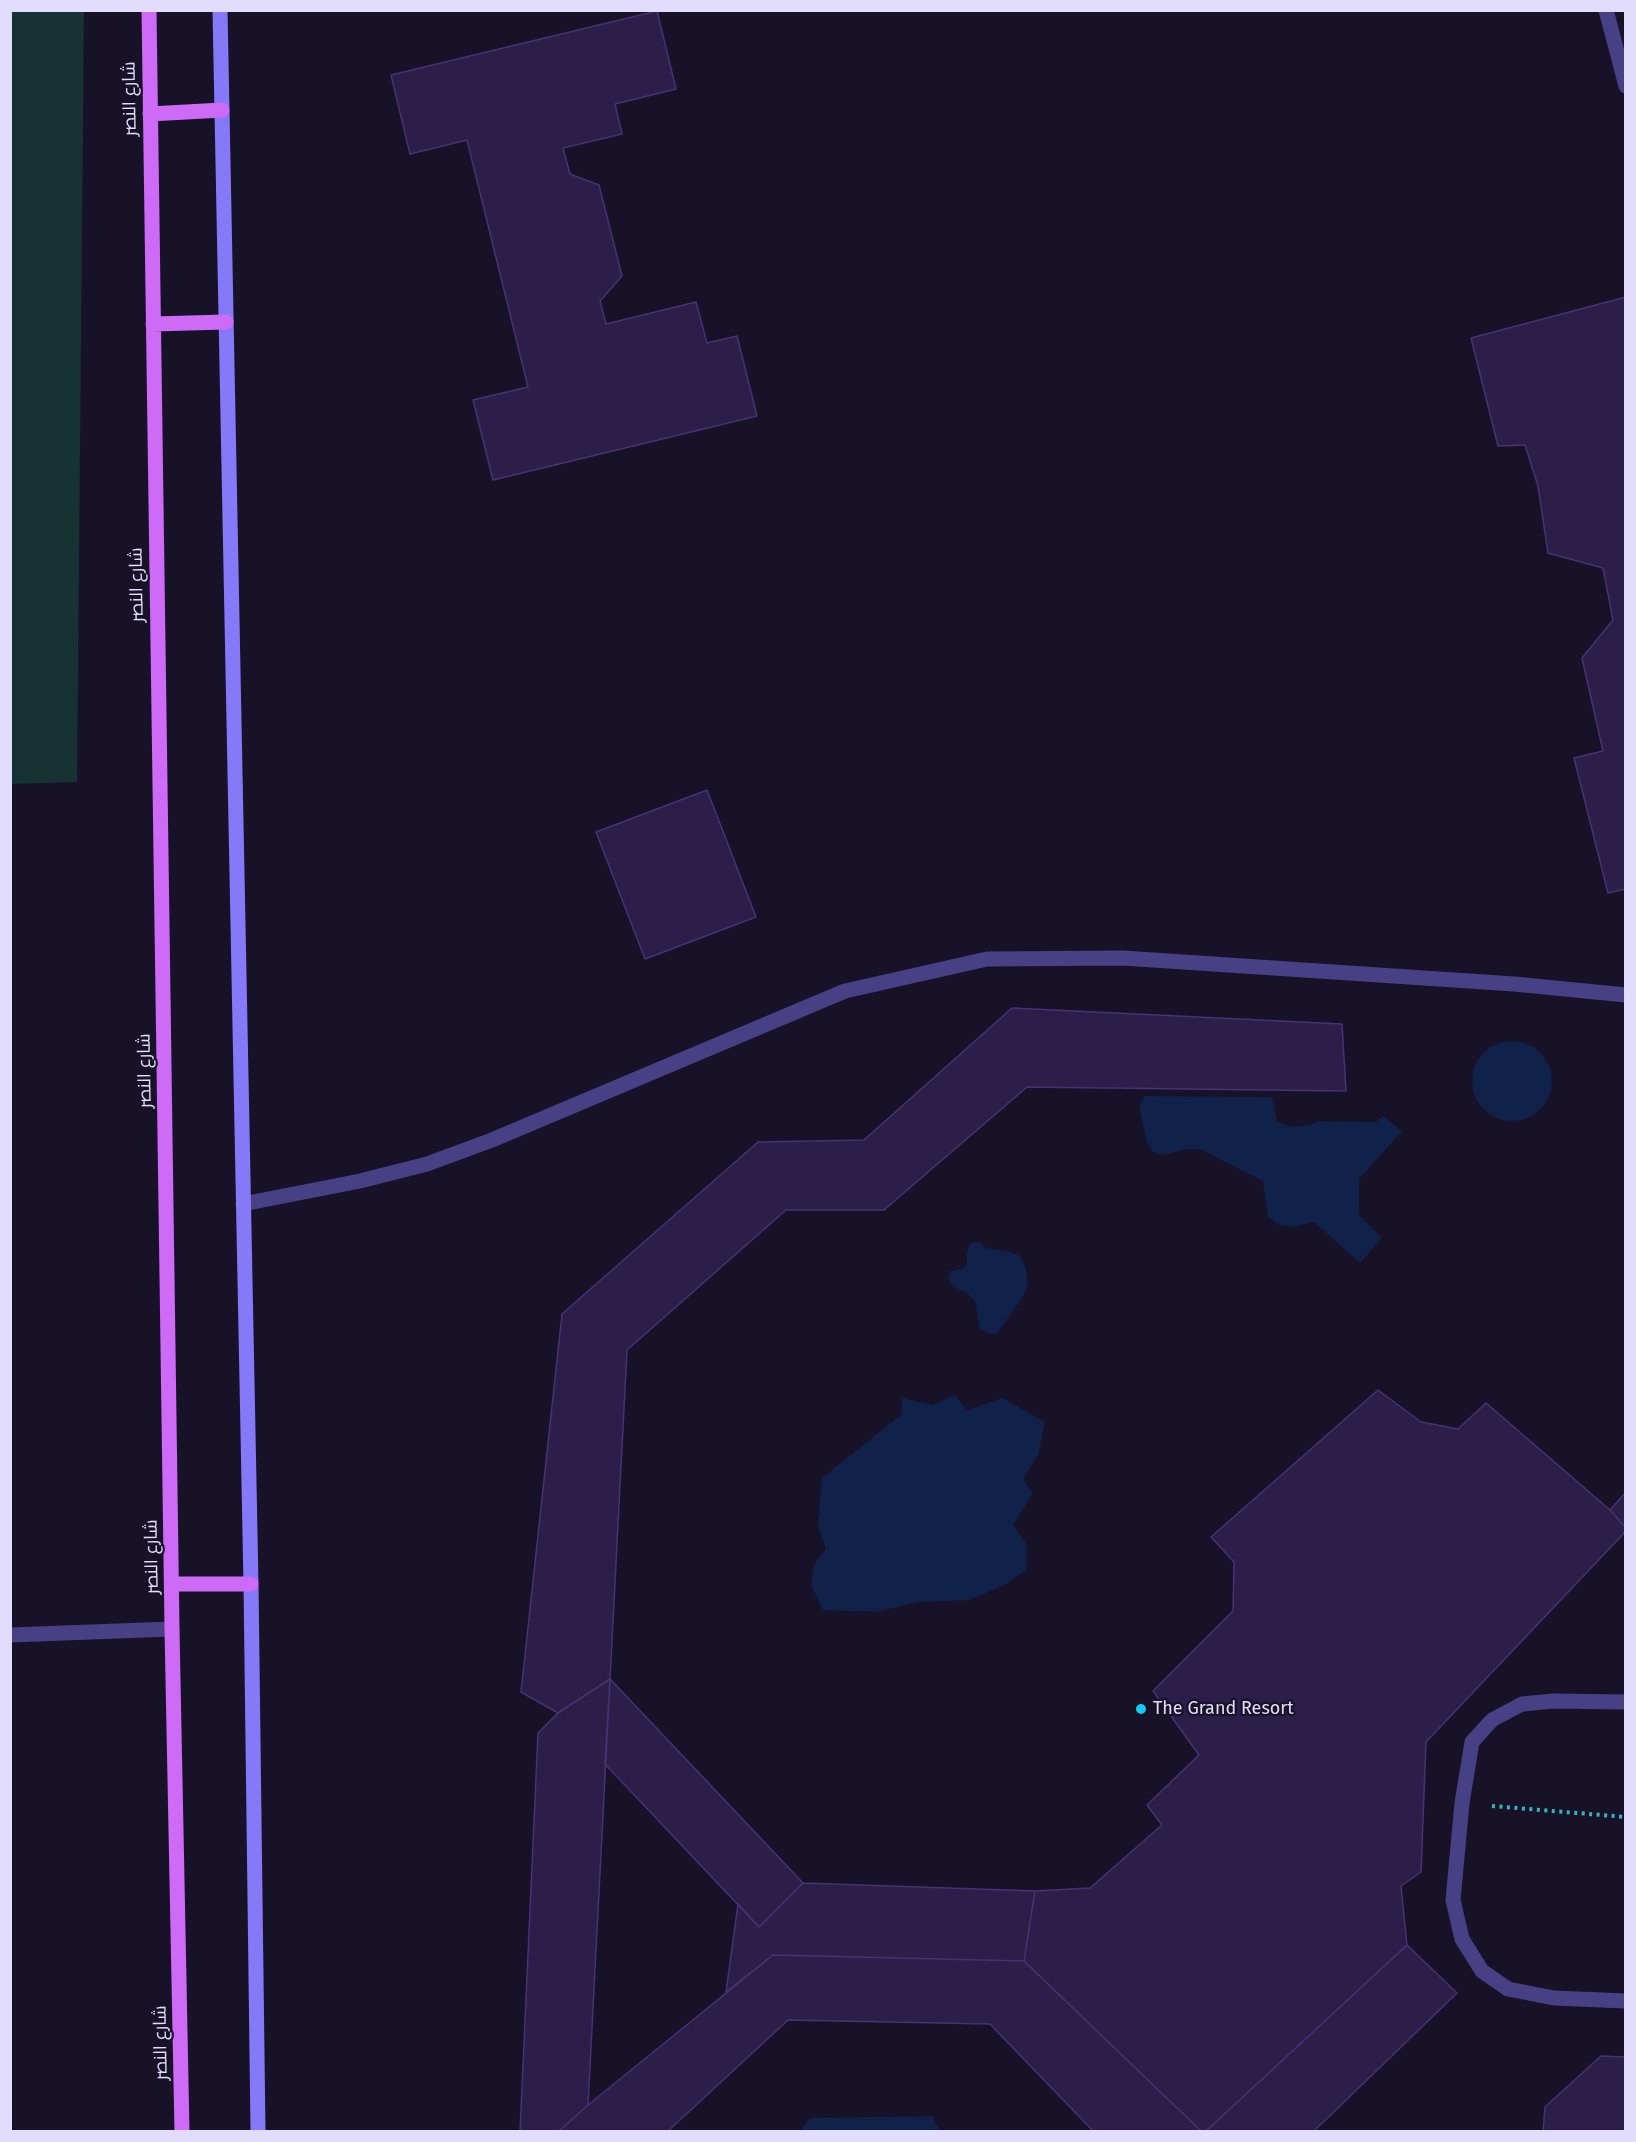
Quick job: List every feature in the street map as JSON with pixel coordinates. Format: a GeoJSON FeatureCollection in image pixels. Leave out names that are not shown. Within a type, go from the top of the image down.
{"type":"FeatureCollection","features":[{"type":"Feature","properties":{"kind":"main road","name":"شارع النصر"},"geometry":{"type":"LineString","coordinates":[[149,10],[171,1584],[182,2132]]}},
{"type":"Feature","properties":{"kind":"main road"},"geometry":{"type":"LineString","coordinates":[[150,114],[222,110]]}},
{"type":"Feature","properties":{"kind":"main road"},"geometry":{"type":"LineString","coordinates":[[153,324],[226,322]]}},
{"type":"Feature","properties":{"kind":"main road"},"geometry":{"type":"LineString","coordinates":[[171,1584],[251,1584]]}},
{"type":"Feature","properties":{"kind":"street"},"geometry":{"type":"LineString","coordinates":[[220,10],[251,1584],[258,2132]]}},
{"type":"Feature","properties":{"kind":"street"},"geometry":{"type":"LineString","coordinates":[[1606,10],[1626,86]]}},
{"type":"Feature","properties":{"kind":"street"},"geometry":{"type":"LineString","coordinates":[[243,1204],[360,1181],[427,1164],[492,1140],[845,991],[987,959],[1124,958],[1514,984],[1626,995]]}},
{"type":"Feature","properties":{"kind":"street"},"geometry":{"type":"LineString","coordinates":[[10,1635],[172,1629]]}},
{"type":"Feature","properties":{"kind":"street"},"geometry":{"type":"LineString","coordinates":[[1626,1702],[1553,1701],[1522,1704],[1492,1720],[1472,1742],[1461,1803],[1453,1900],[1462,1939],[1482,1971],[1508,1989],[1554,1998],[1626,2001]]}},
{"type":"Feature","properties":{"kind":"path"},"geometry":{"type":"LineString","coordinates":[[1461,1803],[1626,1817]]}},
{"type":"Feature","properties":{"kind":"green space"},"geometry":{"type":"Polygon","coordinates":[[[10,11],[84,11],[77,782],[11,784],[10,11]]]}},
{"type":"Feature","properties":{"kind":"water"},"geometry":{"type":"Polygon","coordinates":[[[1512,1041],[1527,1044],[1540,1053],[1549,1066],[1552,1081],[1549,1096],[1540,1109],[1527,1118],[1512,1121],[1497,1118],[1484,1109],[1475,1096],[1472,1081],[1475,1066],[1484,1053],[1497,1044],[1512,1041]]]}},
{"type":"Feature","properties":{"kind":"water"},"geometry":{"type":"Polygon","coordinates":[[[1144,1096],[1272,1097],[1277,1122],[1292,1127],[1310,1125],[1318,1121],[1376,1122],[1383,1116],[1402,1131],[1359,1179],[1359,1215],[1382,1238],[1360,1263],[1314,1222],[1292,1227],[1279,1225],[1268,1217],[1263,1181],[1200,1149],[1187,1149],[1163,1155],[1152,1151],[1147,1142],[1139,1107],[1144,1096]]]}},
{"type":"Feature","properties":{"kind":"water"},"geometry":{"type":"Polygon","coordinates":[[[980,1242],[986,1248],[1011,1252],[1020,1256],[1026,1269],[1028,1283],[1023,1297],[997,1333],[989,1334],[980,1329],[975,1301],[966,1292],[953,1287],[948,1278],[951,1271],[967,1265],[970,1243],[980,1242]]]}},
{"type":"Feature","properties":{"kind":"water"},"geometry":{"type":"Polygon","coordinates":[[[955,1395],[967,1410],[1003,1398],[1045,1422],[1038,1455],[1023,1479],[1033,1493],[1013,1525],[1027,1545],[1026,1570],[1005,1585],[969,1600],[917,1602],[877,1612],[823,1610],[811,1585],[814,1564],[826,1549],[818,1527],[822,1478],[902,1414],[902,1398],[933,1405],[955,1395]]]}},
{"type":"Feature","properties":{"kind":"water"},"geometry":{"type":"Polygon","coordinates":[[[932,2116],[940,2131],[800,2131],[810,2118],[932,2116]]]}},
{"type":"Feature","properties":{"kind":"building"},"geometry":{"type":"Polygon","coordinates":[[[657,11],[676,89],[615,104],[622,134],[563,148],[570,174],[599,185],[622,276],[600,301],[606,324],[696,302],[707,343],[737,336],[757,416],[493,480],[473,400],[528,387],[467,140],[410,154],[391,75],[657,11]]]}},
{"type":"Feature","properties":{"kind":"building"},"geometry":{"type":"Polygon","coordinates":[[[1626,297],[1626,889],[1608,893],[1574,758],[1603,751],[1582,658],[1613,620],[1603,568],[1548,553],[1538,486],[1525,445],[1498,446],[1471,338],[1626,297]]]}},
{"type":"Feature","properties":{"kind":"building"},"geometry":{"type":"Polygon","coordinates":[[[707,790],[756,917],[645,959],[596,832],[707,790]]]}},
{"type":"Feature","properties":{"kind":"building"},"geometry":{"type":"Polygon","coordinates":[[[1012,1008],[1342,1024],[1346,1091],[1027,1087],[884,1210],[786,1210],[627,1350],[610,1679],[558,1713],[521,1692],[562,1314],[758,1142],[864,1140],[1012,1008]]]}},
{"type":"Feature","properties":{"kind":"building"},"geometry":{"type":"Polygon","coordinates":[[[1378,1390],[1421,1422],[1458,1429],[1486,1403],[1610,1510],[1626,1528],[1626,1531],[1426,1742],[1421,1872],[1401,1886],[1407,1945],[1205,2132],[1202,2132],[1024,1961],[1035,1891],[1090,1888],[1162,1825],[1147,1805],[1199,1755],[1153,1691],[1233,1611],[1234,1562],[1211,1537],[1378,1390]]]}},
{"type":"Feature","properties":{"kind":"building"},"geometry":{"type":"Polygon","coordinates":[[[1626,1492],[1626,1528],[1610,1510],[1626,1492]]]}},
{"type":"Feature","properties":{"kind":"building"},"geometry":{"type":"Polygon","coordinates":[[[610,1679],[803,1883],[759,1927],[605,1764],[610,1679]]]}},
{"type":"Feature","properties":{"kind":"building"},"geometry":{"type":"Polygon","coordinates":[[[610,1679],[588,2105],[558,2132],[520,2132],[538,1733],[558,1713],[610,1679]]]}},
{"type":"Feature","properties":{"kind":"building"},"geometry":{"type":"Polygon","coordinates":[[[803,1883],[1035,1891],[1024,1961],[773,1955],[726,1992],[738,1904],[759,1927],[803,1883]]]}},
{"type":"Feature","properties":{"kind":"building"},"geometry":{"type":"Polygon","coordinates":[[[1407,1945],[1457,1993],[1313,2132],[1205,2132],[1407,1945]]]}},
{"type":"Feature","properties":{"kind":"building"},"geometry":{"type":"Polygon","coordinates":[[[773,1955],[1024,1961],[1202,2132],[1094,2132],[990,2024],[788,2020],[667,2132],[558,2132],[773,1955]]]}},
{"type":"Feature","properties":{"kind":"building"},"geometry":{"type":"Polygon","coordinates":[[[1601,2056],[1626,2057],[1626,2132],[1543,2132],[1545,2107],[1601,2056]]]}},
{"type":"Feature","properties":{"kind":"place","name":"The Grand Resort"},"geometry":{"type":"Point","coordinates":[1141,1709]}}]}
